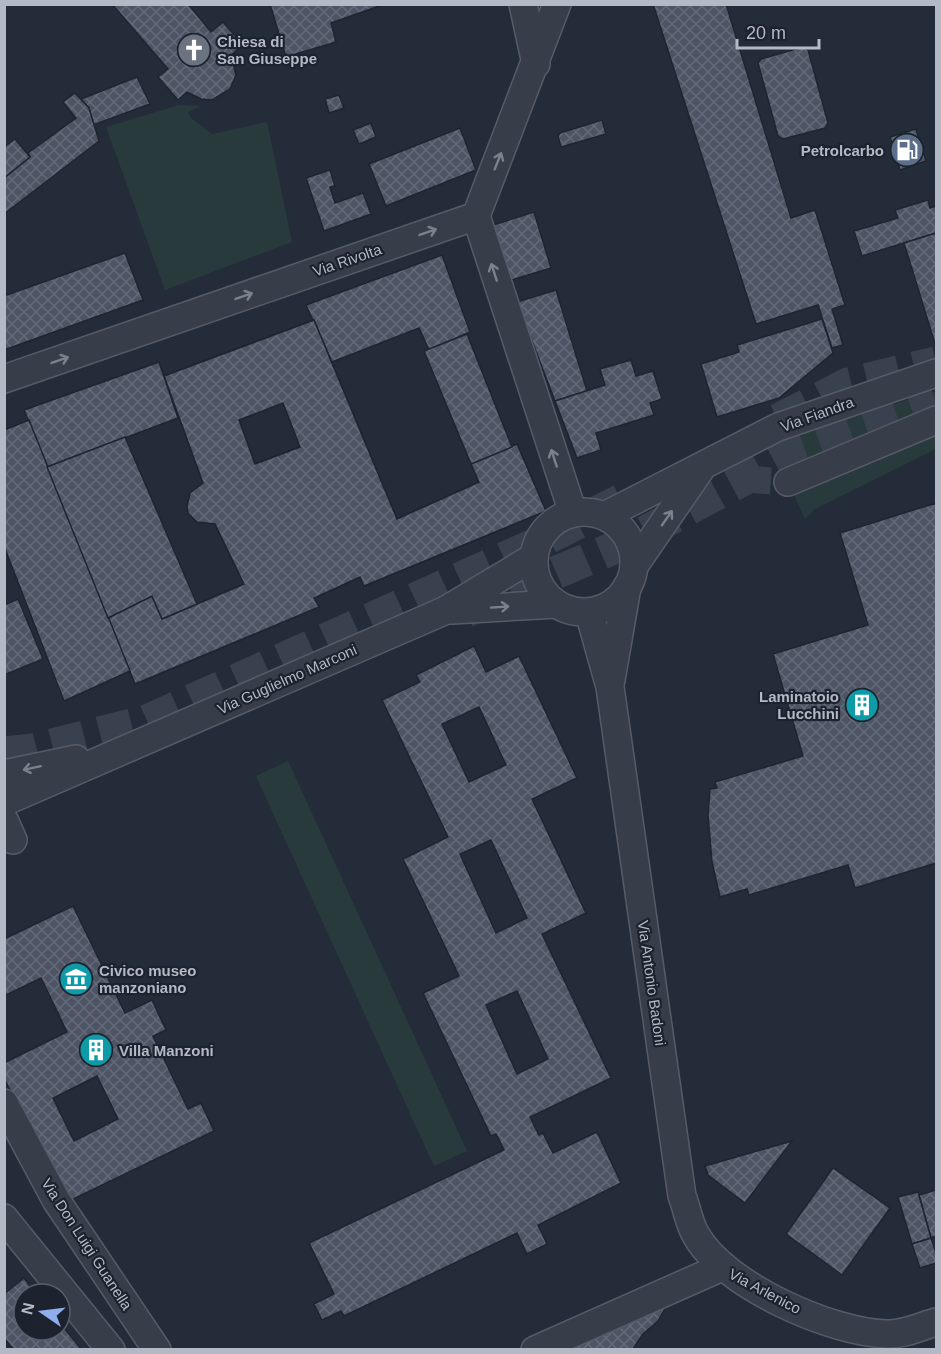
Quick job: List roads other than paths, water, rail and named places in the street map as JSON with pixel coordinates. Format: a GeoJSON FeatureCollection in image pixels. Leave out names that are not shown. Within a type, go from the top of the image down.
{"type":"FeatureCollection","features":[{"type":"Feature","properties":{"kind":"street"},"geometry":{"type":"LineString","coordinates":[[523,4],[536,64]]}},
{"type":"Feature","properties":{"kind":"street"},"geometry":{"type":"LineString","coordinates":[[557,4],[476,216],[573,513]]}},
{"type":"Feature","properties":{"kind":"street","name":"Via Rivolta"},"geometry":{"type":"LineString","coordinates":[[4,379],[476,216]]}},
{"type":"Feature","properties":{"kind":"street","name":"Via Fiandra"},"geometry":{"type":"LineString","coordinates":[[604,516],[778,428],[936,373]]}},
{"type":"Feature","properties":{"kind":"street"},"geometry":{"type":"LineString","coordinates":[[788,482],[936,420]]}},
{"type":"Feature","properties":{"kind":"street","name":"Via Fiandra"},"geometry":{"type":"LineString","coordinates":[[630,577],[702,466]]}},
{"type":"Feature","properties":{"kind":"street"},"geometry":{"type":"LineString","coordinates":[[583,512],[604,516],[617,525],[627,537],[632,551],[630,577],[611,604],[589,612],[577,612],[556,604],[538,584],[534,557],[542,534],[556,521],[573,513],[583,512]]}},
{"type":"Feature","properties":{"kind":"street","name":"Via Guglielmo Marconi"},"geometry":{"type":"LineString","coordinates":[[4,802],[444,610],[534,557]]}},
{"type":"Feature","properties":{"kind":"street","name":"Via Antonio Badoni"},"geometry":{"type":"LineString","coordinates":[[610,687],[630,577]]}},
{"type":"Feature","properties":{"kind":"street","name":"Via Guglielmo Marconi"},"geometry":{"type":"LineString","coordinates":[[444,610],[556,604]]}},
{"type":"Feature","properties":{"kind":"street","name":"Via Antonio Badoni"},"geometry":{"type":"LineString","coordinates":[[589,612],[610,687],[682,1196],[696,1235],[722,1267]]}},
{"type":"Feature","properties":{"kind":"street","name":"Via Guglielmo Marconi"},"geometry":{"type":"LineString","coordinates":[[4,774],[130,747]]}},
{"type":"Feature","properties":{"kind":"street","name":"Via Don Luigi Guanella"},"geometry":{"type":"LineString","coordinates":[[4,1104],[56,1200],[157,1350]]}},
{"type":"Feature","properties":{"kind":"street"},"geometry":{"type":"LineString","coordinates":[[4,1218],[111,1350]]}},
{"type":"Feature","properties":{"kind":"street","name":"Via Arlenico"},"geometry":{"type":"LineString","coordinates":[[535,1350],[722,1267],[781,1303],[854,1331],[890,1335],[936,1322]]}},
{"type":"Feature","properties":{"kind":"tunnel"},"geometry":{"type":"LineString","coordinates":[[778,420],[848,384],[936,363]]}},
{"type":"Feature","properties":{"kind":"tunnel"},"geometry":{"type":"LineString","coordinates":[[466,611],[623,544],[796,451],[936,403]]}},
{"type":"Feature","properties":{"kind":"tunnel"},"geometry":{"type":"LineString","coordinates":[[744,479],[788,482]]}},
{"type":"Feature","properties":{"kind":"tunnel"},"geometry":{"type":"LineString","coordinates":[[4,753],[33,750],[147,721],[536,544],[631,495]]}},
{"type":"Feature","properties":{"kind":"place","name":"Chiesa di San Giuseppe"},"geometry":{"type":"Point","coordinates":[194,50]}},
{"type":"Feature","properties":{"kind":"place","name":"Petrolcarbo"},"geometry":{"type":"Point","coordinates":[907,150]}},
{"type":"Feature","properties":{"kind":"place","name":"Laminatoio Lucchini"},"geometry":{"type":"Point","coordinates":[862,705]}},
{"type":"Feature","properties":{"kind":"place","name":"Civico museo manzoniano"},"geometry":{"type":"Point","coordinates":[76,979]}},
{"type":"Feature","properties":{"kind":"place","name":"Villa Manzoni"},"geometry":{"type":"Point","coordinates":[96,1050]}}]}
